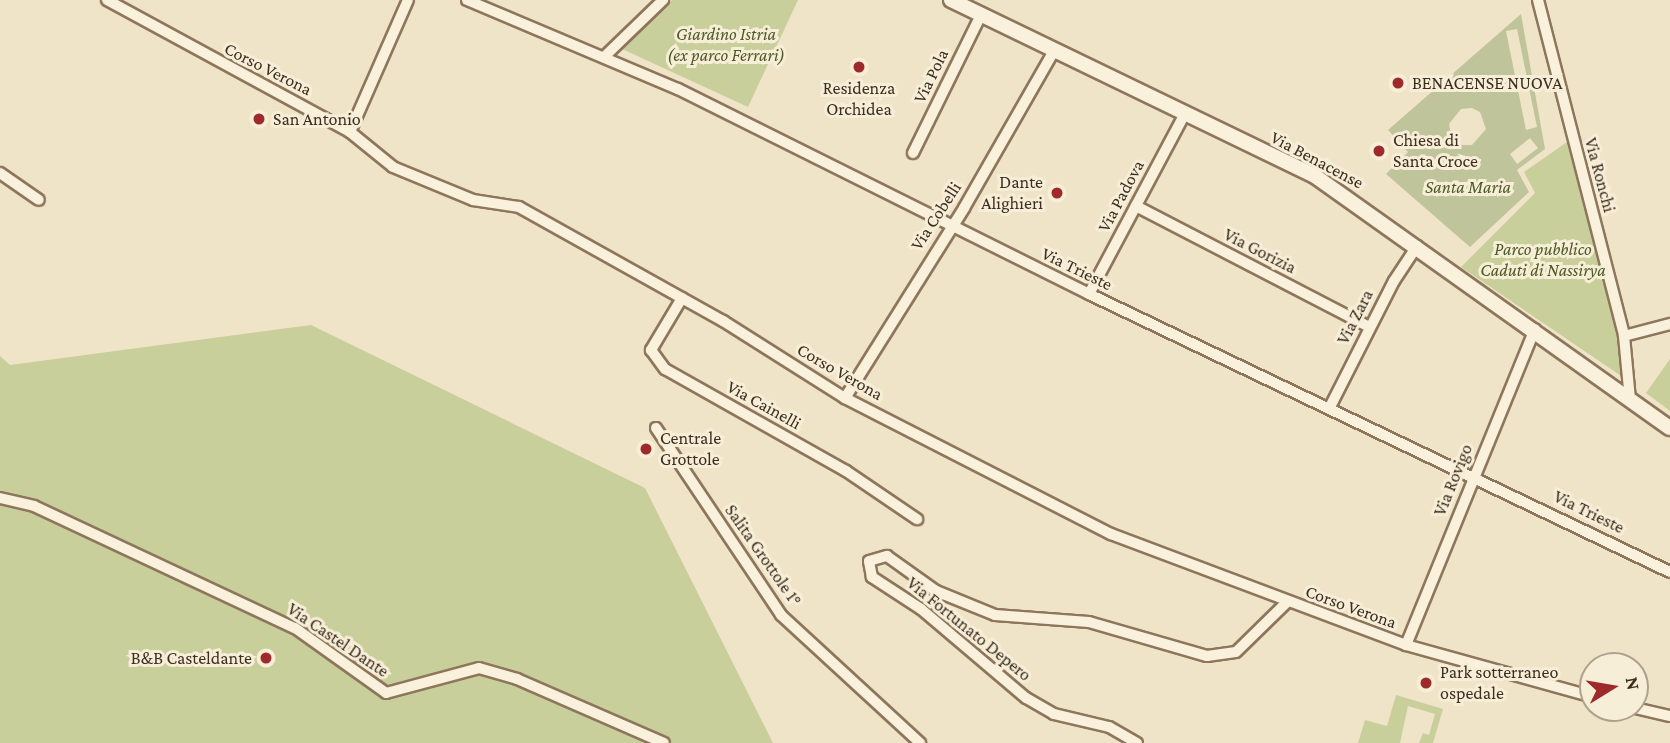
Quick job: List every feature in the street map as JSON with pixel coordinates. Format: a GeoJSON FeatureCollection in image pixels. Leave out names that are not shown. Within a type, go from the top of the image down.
{"type":"FeatureCollection","features":[{"type":"Feature","properties":{"kind":"main road","name":"Via Benacense"},"geometry":{"type":"LineString","coordinates":[[951,0],[967,3],[981,15],[1315,176],[1670,428]]}},
{"type":"Feature","properties":{"kind":"street","name":"Corso Verona"},"geometry":{"type":"LineString","coordinates":[[107,0],[350,132],[393,167],[472,200],[519,207],[682,298],[845,398],[1111,534],[1406,645],[1579,693]]}},
{"type":"Feature","properties":{"kind":"street"},"geometry":{"type":"LineString","coordinates":[[350,132],[408,0]]}},
{"type":"Feature","properties":{"kind":"street","name":"Via Trieste"},"geometry":{"type":"LineString","coordinates":[[467,0],[605,56],[1089,294],[1670,572]]}},
{"type":"Feature","properties":{"kind":"street"},"geometry":{"type":"LineString","coordinates":[[605,56],[663,0]]}},
{"type":"Feature","properties":{"kind":"street","name":"Via Ronchi"},"geometry":{"type":"LineString","coordinates":[[1538,0],[1624,335],[1630,400]]}},
{"type":"Feature","properties":{"kind":"street","name":"Via Pola"},"geometry":{"type":"LineString","coordinates":[[913,153],[981,15]]}},
{"type":"Feature","properties":{"kind":"street","name":"Via Cobelli"},"geometry":{"type":"LineString","coordinates":[[845,398],[1055,51]]}},
{"type":"Feature","properties":{"kind":"street","name":"Via Padova"},"geometry":{"type":"LineString","coordinates":[[1089,294],[1184,115]]}},
{"type":"Feature","properties":{"kind":"street"},"geometry":{"type":"LineString","coordinates":[[0,173],[39,200]]}},
{"type":"Feature","properties":{"kind":"street","name":"Via Gorizia"},"geometry":{"type":"LineString","coordinates":[[1136,206],[1369,327]]}},
{"type":"Feature","properties":{"kind":"street","name":"Via Zara"},"geometry":{"type":"LineString","coordinates":[[1330,407],[1369,327],[1417,246]]}},
{"type":"Feature","properties":{"kind":"street","name":"Via Cainelli"},"geometry":{"type":"LineString","coordinates":[[682,298],[651,350],[665,369],[846,471],[917,519]]}},
{"type":"Feature","properties":{"kind":"street"},"geometry":{"type":"LineString","coordinates":[[1624,335],[1670,324]]}},
{"type":"Feature","properties":{"kind":"street","name":"Via Rovigo"},"geometry":{"type":"LineString","coordinates":[[1406,645],[1535,330]]}},
{"type":"Feature","properties":{"kind":"street","name":"Salita Grottole 1°"},"geometry":{"type":"LineString","coordinates":[[656,428],[781,615],[920,743]]}},
{"type":"Feature","properties":{"kind":"street","name":"Via Castel Dante"},"geometry":{"type":"LineString","coordinates":[[0,498],[34,506],[295,628],[386,693],[479,668],[517,679],[664,743]]}},
{"type":"Feature","properties":{"kind":"street","name":"Via Fortunato Depero"},"geometry":{"type":"LineString","coordinates":[[1137,743],[1109,727],[1054,715],[1026,698],[921,609],[872,577],[869,561],[887,556],[936,591],[995,615],[1089,622],[1207,656],[1236,652],[1287,602]]}},
{"type":"Feature","properties":{"kind":"street"},"geometry":{"type":"LineString","coordinates":[[1649,711],[1670,716]]}},
{"type":"Feature","properties":{"kind":"green space","name":"Giardino Istria (ex parco Ferrari)"},"geometry":{"type":"Polygon","coordinates":[[[672,0],[798,0],[748,107],[622,49],[672,0]]]}},
{"type":"Feature","properties":{"kind":"green space","name":"Santa Maria"},"geometry":{"type":"Polygon","coordinates":[[[1521,14],[1545,149],[1517,170],[1529,192],[1470,247],[1386,174],[1408,152],[1388,130],[1521,14]],[[1517,29],[1506,31],[1526,130],[1537,127],[1517,29]],[[1472,108],[1461,109],[1449,124],[1451,135],[1463,145],[1472,145],[1486,129],[1480,112],[1472,108]],[[1530,138],[1510,154],[1517,164],[1538,148],[1530,138]]]}},
{"type":"Feature","properties":{"kind":"green space","name":"Parco pubblico Caduti di Nassirya"},"geometry":{"type":"Polygon","coordinates":[[[1567,142],[1627,380],[1461,267],[1535,193],[1524,172],[1567,142]]]}},
{"type":"Feature","properties":{"kind":"green space"},"geometry":{"type":"Polygon","coordinates":[[[311,325],[645,488],[773,743],[0,743],[0,356],[10,365],[311,325]]]}},
{"type":"Feature","properties":{"kind":"green space"},"geometry":{"type":"Polygon","coordinates":[[[1670,359],[1670,411],[1646,393],[1670,359]]]}},
{"type":"Feature","properties":{"kind":"green space"},"geometry":{"type":"Polygon","coordinates":[[[1396,695],[1443,709],[1433,743],[1419,743],[1423,733],[1429,735],[1435,714],[1408,706],[1400,743],[1358,743],[1365,720],[1387,726],[1396,695]]]}},
{"type":"Feature","properties":{"kind":"place","name":"Residenza Orchidea"},"geometry":{"type":"Point","coordinates":[859,67]}},
{"type":"Feature","properties":{"kind":"place","name":"BENACENSE NUOVA"},"geometry":{"type":"Point","coordinates":[1398,83]}},
{"type":"Feature","properties":{"kind":"place","name":"San Antonio"},"geometry":{"type":"Point","coordinates":[259,119]}},
{"type":"Feature","properties":{"kind":"place","name":"Chiesa di Santa Croce"},"geometry":{"type":"Point","coordinates":[1379,151]}},
{"type":"Feature","properties":{"kind":"place","name":"Dante Alighieri"},"geometry":{"type":"Point","coordinates":[1057,193]}},
{"type":"Feature","properties":{"kind":"place","name":"Centrale Grottole"},"geometry":{"type":"Point","coordinates":[646,449]}},
{"type":"Feature","properties":{"kind":"place","name":"B&B Casteldante"},"geometry":{"type":"Point","coordinates":[266,658]}},
{"type":"Feature","properties":{"kind":"place","name":"Park sotterraneo ospedale"},"geometry":{"type":"Point","coordinates":[1426,683]}}]}
